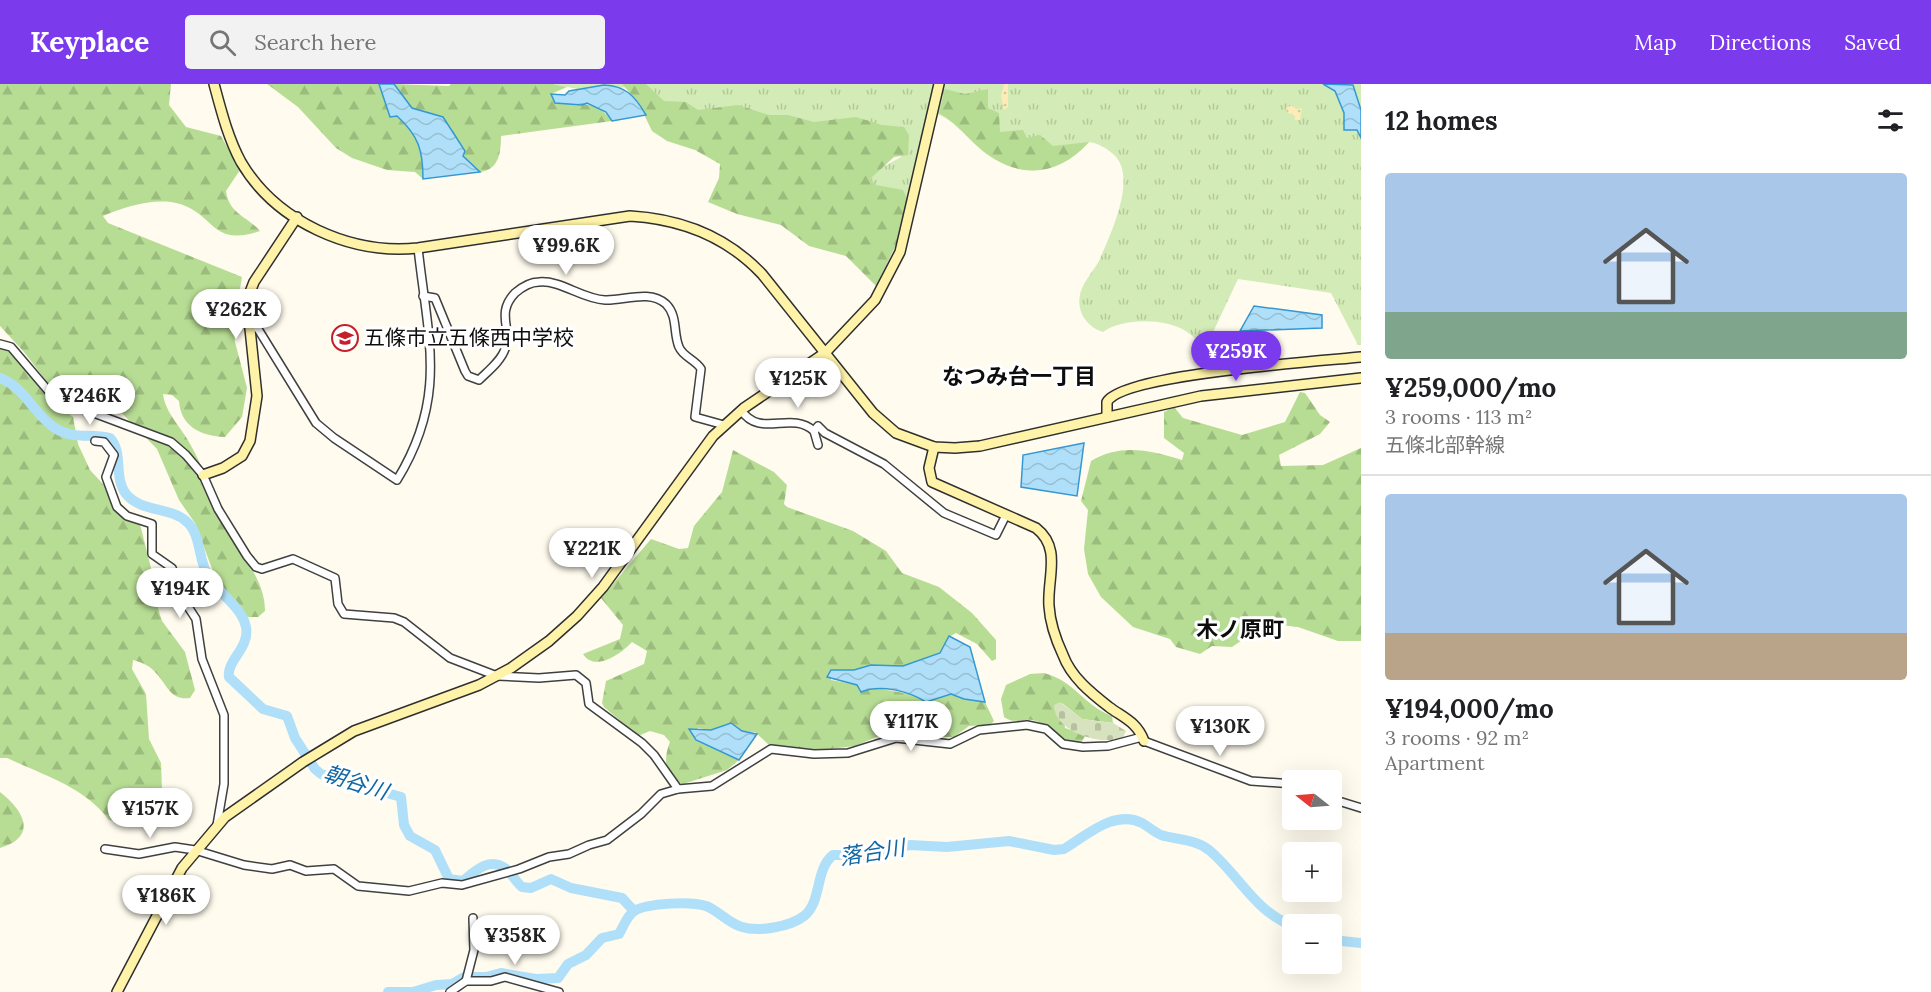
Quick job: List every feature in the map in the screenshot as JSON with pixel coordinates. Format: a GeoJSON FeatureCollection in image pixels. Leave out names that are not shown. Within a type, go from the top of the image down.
{"type":"FeatureCollection","features":[{"type":"Feature","properties":{"kind":"street"},"geometry":{"type":"LineString","coordinates":[[214,84],[230,138],[241,161],[272,200],[297,218],[327,234],[355,244],[383,250],[418,248],[630,216],[684,224],[703,230],[746,257],[873,413],[887,427],[904,437],[934,447],[973,447],[1240,390],[1361,378]]}},
{"type":"Feature","properties":{"kind":"street"},"geometry":{"type":"LineString","coordinates":[[117,992],[167,894],[195,850],[217,825],[250,798],[315,754],[373,722],[458,694],[497,676],[549,641],[590,603],[702,449],[724,425],[741,410],[825,353],[875,300],[900,252],[939,84]]}},
{"type":"Feature","properties":{"kind":"street"},"geometry":{"type":"LineString","coordinates":[[203,475],[223,468],[242,456],[250,441],[257,396],[246,306],[250,288],[297,218]]}},
{"type":"Feature","properties":{"kind":"street"},"geometry":{"type":"LineString","coordinates":[[247,323],[258,329],[316,423],[334,438],[397,480],[421,435],[431,389],[431,362],[418,248]]}},
{"type":"Feature","properties":{"kind":"street"},"geometry":{"type":"LineString","coordinates":[[423,296],[435,298],[465,371],[468,376],[478,380],[505,350],[507,343],[504,315],[507,305],[519,289],[530,283],[542,281],[595,299],[620,300],[642,296],[659,300],[673,314],[680,351],[701,369],[695,417],[724,425]]}},
{"type":"Feature","properties":{"kind":"street"},"geometry":{"type":"LineString","coordinates":[[0,344],[11,347],[51,394],[59,400],[171,442],[203,475],[218,509],[246,556],[256,567],[262,569],[293,559],[301,561],[335,578],[338,604],[344,614],[394,618],[404,622],[450,658],[497,676],[539,678],[576,675],[582,678],[586,684],[589,704],[642,743],[654,755],[678,789]]}},
{"type":"Feature","properties":{"kind":"street"},"geometry":{"type":"LineString","coordinates":[[1107,417],[1107,402],[1116,393],[1190,376],[1247,367],[1361,357]]}},
{"type":"Feature","properties":{"kind":"street"},"geometry":{"type":"LineString","coordinates":[[741,410],[749,418],[766,426],[793,421],[816,428],[884,464],[932,504],[954,517],[996,535],[1006,515]]}},
{"type":"Feature","properties":{"kind":"street"},"geometry":{"type":"LineString","coordinates":[[816,428],[818,445]]}},
{"type":"Feature","properties":{"kind":"street"},"geometry":{"type":"LineString","coordinates":[[94,441],[104,442],[114,454],[106,477],[117,507],[127,516],[152,524],[152,554],[172,568],[183,599],[198,625],[202,659],[220,703],[225,726],[224,784],[217,825]]}},
{"type":"Feature","properties":{"kind":"street"},"geometry":{"type":"LineString","coordinates":[[934,447],[929,473],[932,482],[1036,528],[1049,543],[1052,559],[1050,615],[1066,663],[1085,686],[1110,708],[1132,721],[1143,739]]}},
{"type":"Feature","properties":{"kind":"street"},"geometry":{"type":"LineString","coordinates":[[105,849],[139,854],[175,847],[195,850],[244,865],[272,869],[290,865],[306,871],[334,869],[358,886],[402,891],[442,883],[462,885],[607,840],[641,814],[661,794],[678,789],[712,786],[771,749],[814,754],[848,753],[896,738],[944,744],[956,742],[979,730],[1027,725],[1046,729],[1063,744],[1083,747],[1108,746],[1143,739],[1251,781],[1282,783]]}},
{"type":"Feature","properties":{"kind":"street"},"geometry":{"type":"LineString","coordinates":[[1342,802],[1361,808]]}},
{"type":"Feature","properties":{"kind":"street"},"geometry":{"type":"LineString","coordinates":[[466,981],[475,943],[473,918]]}},
{"type":"Feature","properties":{"kind":"street"},"geometry":{"type":"LineString","coordinates":[[450,992],[466,981],[491,981],[505,977],[559,992]]}},
{"type":"Feature","properties":{"kind":"green space"},"geometry":{"type":"Polygon","coordinates":[[[0,84],[171,84],[169,105],[186,127],[221,136],[240,170],[226,191],[228,199],[235,210],[260,231],[231,235],[214,227],[189,207],[167,202],[139,204],[103,216],[108,223],[242,277],[234,323],[235,342],[247,388],[242,417],[225,437],[208,435],[188,424],[179,401],[172,395],[163,394],[170,413],[207,478],[234,540],[259,582],[265,611],[258,617],[248,617],[241,612],[214,574],[195,523],[179,500],[157,449],[109,400],[50,386],[0,326],[0,84]]]}},
{"type":"Feature","properties":{"kind":"green space"},"geometry":{"type":"Polygon","coordinates":[[[267,84],[379,84],[390,117],[397,116],[415,137],[421,152],[423,179],[415,172],[387,170],[352,158],[336,148],[298,107],[267,84]]]}},
{"type":"Feature","properties":{"kind":"green space"},"geometry":{"type":"Polygon","coordinates":[[[394,84],[449,86],[451,84],[553,84],[567,87],[551,94],[555,103],[587,104],[607,114],[612,121],[501,136],[498,159],[491,168],[480,172],[463,156],[443,117],[412,108],[394,84]]]}},
{"type":"Feature","properties":{"kind":"green space"},"geometry":{"type":"Polygon","coordinates":[[[553,84],[1361,84],[1361,345],[1358,345],[1331,293],[1238,279],[1206,347],[1184,330],[1165,323],[1131,322],[1111,327],[1103,332],[1096,329],[1085,319],[1079,299],[1086,281],[1099,261],[1115,222],[1123,191],[1123,176],[1120,164],[1113,154],[1096,143],[1089,142],[1076,154],[1048,169],[1019,169],[990,156],[949,120],[927,111],[908,200],[862,187],[876,171],[901,157],[904,136],[843,127],[664,113],[633,86],[592,92],[553,84]]]}},
{"type":"Feature","properties":{"kind":"green space"},"geometry":{"type":"Polygon","coordinates":[[[622,84],[646,84],[664,101],[686,102],[698,110],[738,105],[769,115],[788,115],[814,122],[856,117],[882,125],[904,127],[909,135],[908,155],[894,157],[870,179],[876,185],[903,190],[908,200],[900,237],[876,286],[846,256],[809,246],[781,225],[737,214],[708,202],[719,178],[720,164],[695,150],[667,141],[652,131],[638,102],[622,84]]]}},
{"type":"Feature","properties":{"kind":"green space"},"geometry":{"type":"Polygon","coordinates":[[[945,89],[965,94],[988,89],[988,108],[999,113],[1000,132],[1023,130],[1027,138],[1040,135],[1053,146],[1089,142],[1076,154],[1048,169],[1018,169],[1004,164],[989,156],[939,113],[945,89]]]}},
{"type":"Feature","properties":{"kind":"green space"},"geometry":{"type":"Polygon","coordinates":[[[0,346],[14,355],[44,393],[73,417],[78,444],[90,470],[140,524],[162,621],[185,652],[195,690],[190,698],[177,697],[152,669],[133,660],[132,669],[146,694],[149,739],[161,763],[162,791],[158,809],[152,816],[136,825],[109,820],[76,790],[7,758],[0,758],[0,346]]]}},
{"type":"Feature","properties":{"kind":"green space"},"geometry":{"type":"Polygon","coordinates":[[[1300,392],[1305,393],[1320,415],[1330,422],[1320,434],[1279,455],[1281,466],[1323,465],[1361,448],[1361,641],[1338,641],[1298,627],[1271,624],[1260,628],[1232,647],[1212,646],[1200,654],[1176,647],[1170,639],[1133,627],[1101,597],[1088,574],[1084,549],[1088,510],[1081,501],[1091,461],[1102,455],[1124,450],[1159,453],[1182,460],[1184,453],[1164,438],[1164,412],[1174,407],[1183,418],[1242,435],[1285,422],[1300,392]]]}},
{"type":"Feature","properties":{"kind":"green space"},"geometry":{"type":"Polygon","coordinates":[[[733,450],[774,472],[787,485],[784,504],[787,507],[853,531],[886,551],[902,573],[939,587],[972,613],[996,640],[996,659],[992,661],[977,644],[956,633],[949,637],[940,653],[903,666],[871,665],[854,670],[831,670],[831,680],[915,695],[926,702],[951,694],[964,699],[985,702],[994,721],[990,725],[969,726],[954,737],[879,736],[855,746],[820,750],[769,745],[755,732],[742,731],[731,723],[711,730],[698,728],[696,740],[739,760],[727,770],[683,784],[669,772],[666,755],[670,742],[664,735],[650,731],[638,736],[604,707],[602,703],[606,681],[644,664],[647,651],[632,642],[615,656],[601,661],[594,662],[583,654],[620,639],[623,625],[601,598],[651,539],[679,549],[688,548],[694,526],[722,492],[733,450]]]}},
{"type":"Feature","properties":{"kind":"green space"},"geometry":{"type":"Polygon","coordinates":[[[1044,673],[1064,682],[1094,706],[1112,716],[1113,723],[1082,719],[1062,703],[1065,728],[1086,735],[1080,744],[1063,742],[1049,728],[1037,721],[1014,721],[1004,717],[1001,699],[1006,685],[1030,674],[1044,673]]]}},
{"type":"Feature","properties":{"kind":"green space"},"geometry":{"type":"Polygon","coordinates":[[[1060,702],[1082,719],[1113,723],[1126,731],[1123,737],[1114,740],[1081,735],[1070,730],[1056,715],[1054,705],[1060,702]]]}},
{"type":"Feature","properties":{"kind":"green space"},"geometry":{"type":"Polygon","coordinates":[[[0,792],[20,814],[23,830],[20,837],[0,848],[0,792]]]}},
{"type":"Feature","properties":{"kind":"sand"},"geometry":{"type":"Polygon","coordinates":[[[1004,84],[1008,84],[1008,107],[1004,110],[1001,96],[1004,84]]]}},
{"type":"Feature","properties":{"kind":"sand"},"geometry":{"type":"Polygon","coordinates":[[[1292,105],[1296,109],[1302,108],[1300,120],[1295,120],[1293,114],[1287,113],[1286,108],[1292,105]]]}},
{"type":"Feature","properties":{"kind":"water"},"geometry":{"type":"Polygon","coordinates":[[[379,84],[394,84],[412,108],[443,117],[465,151],[463,156],[480,172],[423,179],[421,152],[415,137],[397,116],[390,117],[379,84]]]}},
{"type":"Feature","properties":{"kind":"water"},"geometry":{"type":"Polygon","coordinates":[[[1323,84],[1353,85],[1361,110],[1361,138],[1357,130],[1344,130],[1344,113],[1335,91],[1323,84]]]}},
{"type":"Feature","properties":{"kind":"water"},"geometry":{"type":"Polygon","coordinates":[[[604,85],[618,87],[629,93],[646,115],[612,121],[606,112],[587,103],[582,105],[555,103],[551,94],[565,95],[569,91],[604,85]]]}},
{"type":"Feature","properties":{"kind":"water"},"geometry":{"type":"Polygon","coordinates":[[[1254,306],[1322,315],[1322,328],[1240,331],[1254,306]]]}},
{"type":"Feature","properties":{"kind":"water"},"geometry":{"type":"Polygon","coordinates":[[[1084,443],[1077,496],[1021,487],[1023,455],[1084,443]]]}},
{"type":"Feature","properties":{"kind":"water"},"geometry":{"type":"Polygon","coordinates":[[[949,636],[970,647],[985,702],[964,699],[951,694],[926,702],[894,690],[877,689],[861,692],[857,685],[827,677],[831,670],[854,670],[871,665],[903,666],[940,653],[949,636]]]}},
{"type":"Feature","properties":{"kind":"water"},"geometry":{"type":"Polygon","coordinates":[[[731,723],[742,731],[757,734],[739,760],[696,740],[689,729],[711,730],[731,723]]]}},
{"type":"Feature","properties":{"kind":"waterway","name":"朝谷川"},"geometry":{"type":"LineString","coordinates":[[0,378],[9,382],[23,394],[41,416],[62,432],[110,438],[117,451],[120,480],[126,494],[140,504],[180,517],[192,527],[208,576],[240,613],[246,627],[245,641],[231,665],[229,677],[263,709],[287,716],[295,738],[315,769],[321,774],[401,797],[404,825],[410,836],[435,850],[449,879],[463,881],[483,866],[500,865],[522,887],[531,888],[551,879],[571,888],[622,898],[634,911]]}},
{"type":"Feature","properties":{"kind":"waterway","name":"落合川"},"geometry":{"type":"LineString","coordinates":[[413,992],[436,985],[452,984],[464,977],[486,977],[501,973],[536,979],[558,978],[568,964],[586,955],[602,938],[619,934],[631,913],[649,906],[699,904],[711,908],[737,925],[756,929],[774,928],[791,923],[810,910],[823,868],[833,855],[868,855],[910,845],[947,847],[1009,841],[1054,850],[1064,849],[1091,831],[1121,819],[1142,823],[1161,835],[1204,846],[1268,912],[1282,921]]}},
{"type":"Feature","properties":{"kind":"waterway","name":"落合川"},"geometry":{"type":"LineString","coordinates":[[1342,941],[1361,943]]}},
{"type":"Feature","properties":{"kind":"waterway","name":"落合川"},"geometry":{"type":"LineString","coordinates":[[388,992],[410,992]]}},
{"type":"Feature","properties":{"kind":"place","name":"五條市立五條西中学校"},"geometry":{"type":"Point","coordinates":[345,338]}},
{"type":"Feature","properties":{"kind":"district","name":"なつみ台一丁目"},"geometry":{"type":"Point","coordinates":[1019,376]}},
{"type":"Feature","properties":{"kind":"district","name":"木ノ原町"},"geometry":{"type":"Point","coordinates":[1240,629]}}]}
